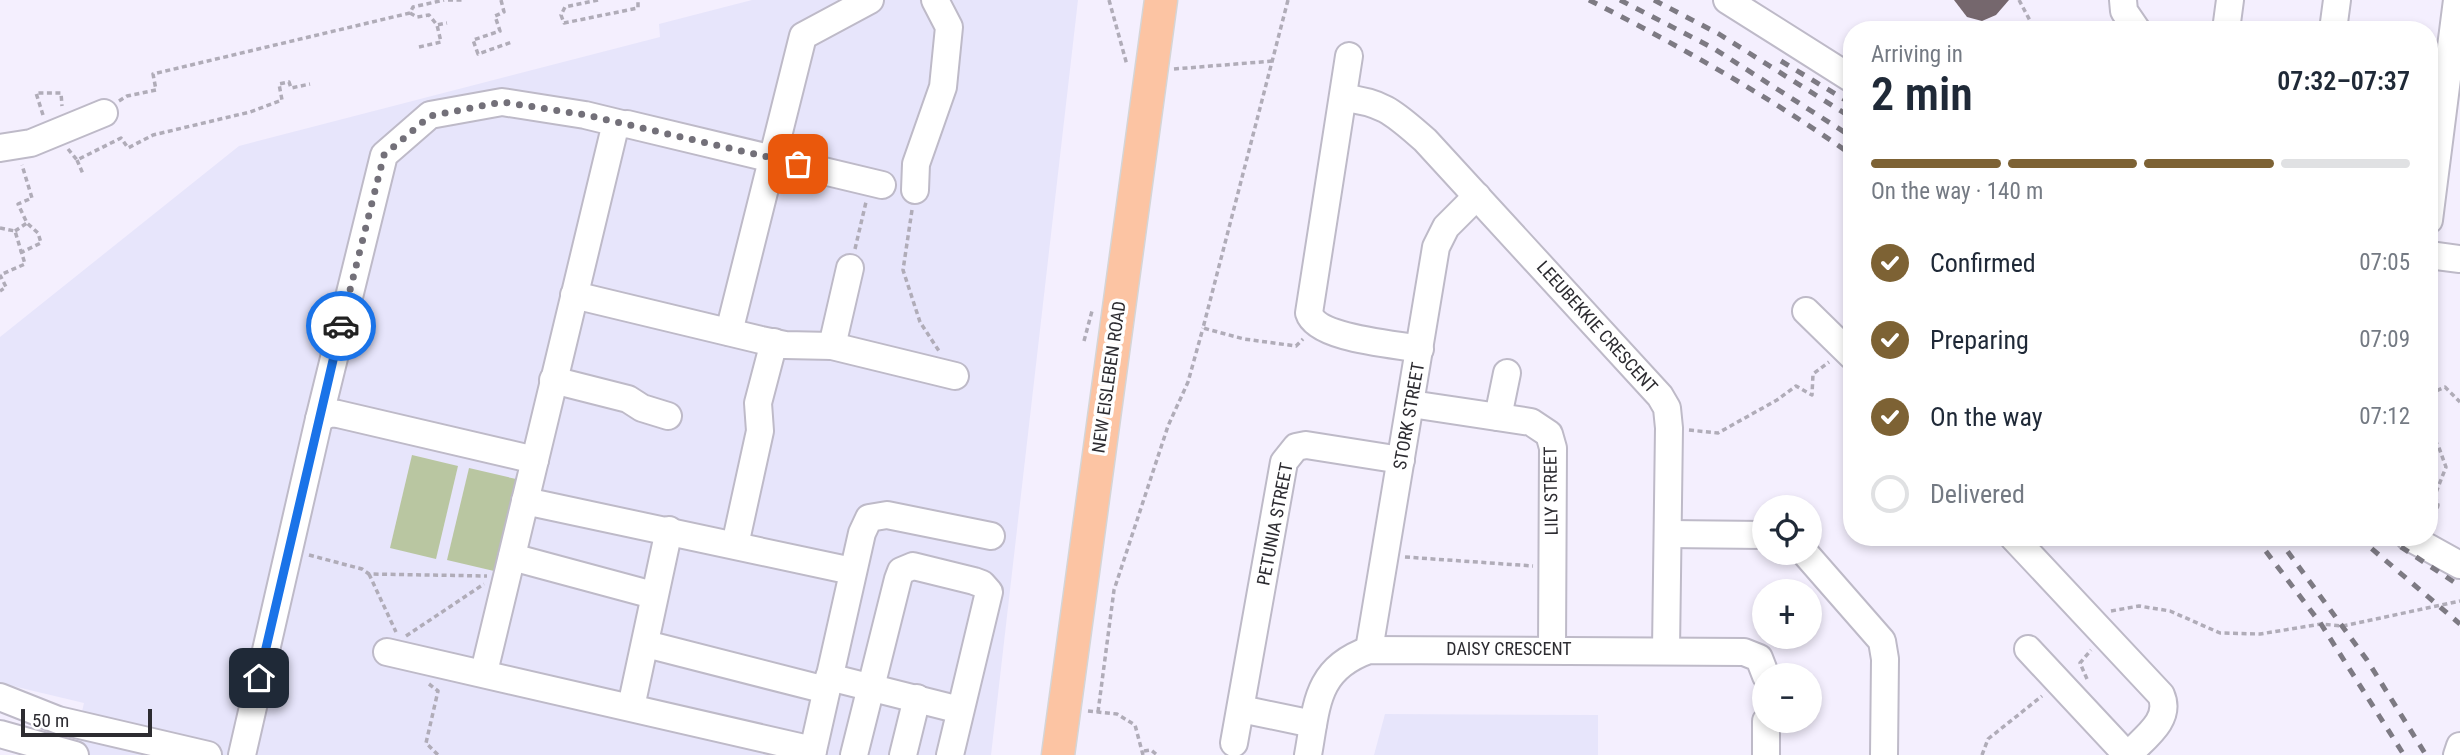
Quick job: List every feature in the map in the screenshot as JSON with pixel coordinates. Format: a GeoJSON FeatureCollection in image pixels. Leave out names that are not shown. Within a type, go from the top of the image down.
{"type":"FeatureCollection","features":[{"type":"Feature","properties":{"kind":"main road","name":"NEW EISLEBEN ROAD"},"geometry":{"type":"LineString","coordinates":[[1058,755],[1161,0]]}},
{"type":"Feature","properties":{"kind":"street"},"geometry":{"type":"LineString","coordinates":[[729,332],[803,36],[870,0]]}},
{"type":"Feature","properties":{"kind":"street"},"geometry":{"type":"LineString","coordinates":[[915,190],[916,164],[943,87],[949,27],[935,0]]}},
{"type":"Feature","properties":{"kind":"street"},"geometry":{"type":"LineString","coordinates":[[1727,0],[1843,73]]}},
{"type":"Feature","properties":{"kind":"street"},"geometry":{"type":"LineString","coordinates":[[2123,0],[2124,11],[2131,21]]}},
{"type":"Feature","properties":{"kind":"street"},"geometry":{"type":"LineString","coordinates":[[2227,21],[2230,0]]}},
{"type":"Feature","properties":{"kind":"street"},"geometry":{"type":"LineString","coordinates":[[2334,21],[2337,0]]}},
{"type":"Feature","properties":{"kind":"street"},"geometry":{"type":"LineString","coordinates":[[2438,149],[2457,0]]}},
{"type":"Feature","properties":{"kind":"street"},"geometry":{"type":"LineString","coordinates":[[1349,56],[1309,306],[1311,319],[1332,333],[1420,349]]}},
{"type":"Feature","properties":{"kind":"street","name":"LEEUBEKKIE CRESCENT"},"geometry":{"type":"LineString","coordinates":[[1343,98],[1368,100],[1387,107],[1433,148],[1660,396],[1667,408],[1670,428],[1666,650]]}},
{"type":"Feature","properties":{"kind":"street"},"geometry":{"type":"LineString","coordinates":[[242,755],[287,550],[384,155],[430,116],[502,102],[586,115],[876,183]]}},
{"type":"Feature","properties":{"kind":"street"},"geometry":{"type":"LineString","coordinates":[[8,147],[104,113]]}},
{"type":"Feature","properties":{"kind":"street"},"geometry":{"type":"LineString","coordinates":[[484,672],[613,131],[622,124]]}},
{"type":"Feature","properties":{"kind":"street","name":"STORK STREET"},"geometry":{"type":"LineString","coordinates":[[1369,650],[1439,238],[1477,196]]}},
{"type":"Feature","properties":{"kind":"street"},"geometry":{"type":"LineString","coordinates":[[2438,256],[2460,259]]}},
{"type":"Feature","properties":{"kind":"street"},"geometry":{"type":"LineString","coordinates":[[832,346],[850,268]]}},
{"type":"Feature","properties":{"kind":"street"},"geometry":{"type":"LineString","coordinates":[[574,295],[774,342],[832,346],[955,376]]}},
{"type":"Feature","properties":{"kind":"street"},"geometry":{"type":"LineString","coordinates":[[1806,311],[1843,348]]}},
{"type":"Feature","properties":{"kind":"street"},"geometry":{"type":"LineString","coordinates":[[735,545],[760,431],[758,404],[774,342]]}},
{"type":"Feature","properties":{"kind":"street"},"geometry":{"type":"LineString","coordinates":[[1498,417],[1507,373]]}},
{"type":"Feature","properties":{"kind":"street"},"geometry":{"type":"LineString","coordinates":[[554,380],[628,399],[642,408],[668,416]]}},
{"type":"Feature","properties":{"kind":"street","name":"LILY STREET"},"geometry":{"type":"LineString","coordinates":[[1411,404],[1531,422],[1542,428],[1552,441],[1552,649]]}},
{"type":"Feature","properties":{"kind":"street"},"geometry":{"type":"LineString","coordinates":[[320,419],[330,413],[338,414],[534,460]]}},
{"type":"Feature","properties":{"kind":"street","name":"PETUNIA STREET"},"geometry":{"type":"LineString","coordinates":[[1234,743],[1284,461],[1289,453],[1306,445],[1401,460]]}},
{"type":"Feature","properties":{"kind":"street"},"geometry":{"type":"LineString","coordinates":[[525,501],[852,571]]}},
{"type":"Feature","properties":{"kind":"street"},"geometry":{"type":"LineString","coordinates":[[387,652],[484,672],[812,752],[865,524],[877,515],[990,536]]}},
{"type":"Feature","properties":{"kind":"street"},"geometry":{"type":"LineString","coordinates":[[631,707],[669,530]]}},
{"type":"Feature","properties":{"kind":"street"},"geometry":{"type":"LineString","coordinates":[[1668,534],[1752,535]]}},
{"type":"Feature","properties":{"kind":"street"},"geometry":{"type":"LineString","coordinates":[[2021,546],[2154,686],[2164,702],[2163,718],[2128,755],[2028,649]]}},
{"type":"Feature","properties":{"kind":"street"},"geometry":{"type":"LineString","coordinates":[[2425,546],[2460,565]]}},
{"type":"Feature","properties":{"kind":"street"},"geometry":{"type":"LineString","coordinates":[[512,557],[653,595]]}},
{"type":"Feature","properties":{"kind":"street"},"geometry":{"type":"LineString","coordinates":[[1816,565],[1882,641],[1885,659],[1884,755]]}},
{"type":"Feature","properties":{"kind":"street"},"geometry":{"type":"LineString","coordinates":[[854,755],[901,571],[913,566],[974,581],[987,588],[988,599],[950,755]]}},
{"type":"Feature","properties":{"kind":"street"},"geometry":{"type":"LineString","coordinates":[[646,644],[828,684],[871,687],[960,710]]}},
{"type":"Feature","properties":{"kind":"street","name":"DAISY CRESCENT"},"geometry":{"type":"LineString","coordinates":[[1308,755],[1321,690],[1330,673],[1355,655],[1369,650],[1666,650],[1751,653],[1759,657],[1761,663]]}},
{"type":"Feature","properties":{"kind":"street"},"geometry":{"type":"LineString","coordinates":[[0,697],[72,723],[208,755]]}},
{"type":"Feature","properties":{"kind":"street"},"geometry":{"type":"LineString","coordinates":[[903,755],[916,698]]}},
{"type":"Feature","properties":{"kind":"street"},"geometry":{"type":"LineString","coordinates":[[1241,709],[1313,724]]}},
{"type":"Feature","properties":{"kind":"street"},"geometry":{"type":"LineString","coordinates":[[0,734],[68,754],[72,723]]}},
{"type":"Feature","properties":{"kind":"street"},"geometry":{"type":"LineString","coordinates":[[1766,733],[1766,755]]}},
{"type":"Feature","properties":{"kind":"street"},"geometry":{"type":"LineString","coordinates":[[2457,755],[2460,746]]}},
{"type":"Feature","properties":{"kind":"path"},"geometry":{"type":"LineString","coordinates":[[410,13],[413,7],[464,0]]}},
{"type":"Feature","properties":{"kind":"path"},"geometry":{"type":"LineString","coordinates":[[501,0],[505,12],[495,16],[500,31],[473,40],[478,54],[512,42]]}},
{"type":"Feature","properties":{"kind":"path"},"geometry":{"type":"LineString","coordinates":[[598,0],[565,7],[561,15],[564,23],[638,8],[638,0]]}},
{"type":"Feature","properties":{"kind":"path"},"geometry":{"type":"LineString","coordinates":[[1109,0],[1128,75]]}},
{"type":"Feature","properties":{"kind":"path"},"geometry":{"type":"LineString","coordinates":[[1098,712],[1115,590],[1168,426],[1188,382],[1288,0]]}},
{"type":"Feature","properties":{"kind":"path"},"geometry":{"type":"LineString","coordinates":[[2019,0],[2030,21]]}},
{"type":"Feature","properties":{"kind":"path"},"geometry":{"type":"LineString","coordinates":[[104,113],[127,96],[156,90],[153,74],[410,13],[417,17],[429,15],[437,25],[441,42],[419,47]]}},
{"type":"Feature","properties":{"kind":"path"},"geometry":{"type":"LineString","coordinates":[[437,25],[447,23]]}},
{"type":"Feature","properties":{"kind":"path"},"geometry":{"type":"LineString","coordinates":[[1175,55],[1174,69],[1273,61]]}},
{"type":"Feature","properties":{"kind":"path"},"geometry":{"type":"LineString","coordinates":[[77,160],[121,138],[128,148],[153,135],[250,112],[282,100],[279,84],[289,82],[291,88],[310,84]]}},
{"type":"Feature","properties":{"kind":"path"},"geometry":{"type":"LineString","coordinates":[[59,130],[69,113],[63,114],[61,93],[36,93],[83,174]]}},
{"type":"Feature","properties":{"kind":"path"},"geometry":{"type":"LineString","coordinates":[[8,147],[33,198],[18,204],[27,223],[38,233],[41,243],[20,253]]}},
{"type":"Feature","properties":{"kind":"path"},"geometry":{"type":"LineString","coordinates":[[850,268],[876,183]]}},
{"type":"Feature","properties":{"kind":"path"},"geometry":{"type":"LineString","coordinates":[[915,190],[903,270],[920,322],[955,376]]}},
{"type":"Feature","properties":{"kind":"path"},"geometry":{"type":"LineString","coordinates":[[0,228],[15,231],[27,223]]}},
{"type":"Feature","properties":{"kind":"path"},"geometry":{"type":"LineString","coordinates":[[0,291],[6,287],[0,275],[25,264],[15,231]]}},
{"type":"Feature","properties":{"kind":"path"},"geometry":{"type":"LineString","coordinates":[[1084,341],[1095,303]]}},
{"type":"Feature","properties":{"kind":"path"},"geometry":{"type":"LineString","coordinates":[[1203,328],[1244,339],[1296,346],[1317,325]]}},
{"type":"Feature","properties":{"kind":"path"},"geometry":{"type":"LineString","coordinates":[[1670,428],[1717,433],[1797,386],[1812,395],[1813,374],[1843,356]]}},
{"type":"Feature","properties":{"kind":"path"},"geometry":{"type":"LineString","coordinates":[[2438,390],[2445,387],[2460,402]]}},
{"type":"Feature","properties":{"kind":"path"},"geometry":{"type":"LineString","coordinates":[[2438,445],[2446,467],[2438,487]]}},
{"type":"Feature","properties":{"kind":"path"},"geometry":{"type":"LineString","coordinates":[[287,550],[362,569],[369,574],[400,640],[496,576],[369,574]]}},
{"type":"Feature","properties":{"kind":"path"},"geometry":{"type":"LineString","coordinates":[[1385,556],[1552,567]]}},
{"type":"Feature","properties":{"kind":"path"},"geometry":{"type":"LineString","coordinates":[[2087,616],[2139,606],[2170,611],[2220,633],[2260,634],[2321,624],[2343,626],[2460,601]]}},
{"type":"Feature","properties":{"kind":"path"},"geometry":{"type":"LineString","coordinates":[[428,683],[438,691],[426,743],[438,755]]}},
{"type":"Feature","properties":{"kind":"path"},"geometry":{"type":"LineString","coordinates":[[1064,709],[1117,714],[1135,725],[1144,753],[1151,750],[1157,755]]}},
{"type":"Feature","properties":{"kind":"shaded area"},"geometry":{"type":"Polygon","coordinates":[[[752,0],[1078,0],[991,755],[72,755],[84,703],[0,683],[0,337],[239,146],[660,37],[659,24],[752,0]]]}},
{"type":"Feature","properties":{"kind":"shaded area"},"geometry":{"type":"Polygon","coordinates":[[[1385,714],[1598,715],[1598,755],[1374,755],[1385,714]]]}},
{"type":"Feature","properties":{"kind":"green space"},"geometry":{"type":"Polygon","coordinates":[[[412,455],[458,466],[436,559],[390,548],[412,455]]]}},
{"type":"Feature","properties":{"kind":"green space"},"geometry":{"type":"Polygon","coordinates":[[[469,468],[516,479],[494,571],[447,560],[469,468]]]}},
{"type":"Feature","properties":{"kind":"building"},"geometry":{"type":"Polygon","coordinates":[[[1954,0],[2009,0],[1996,15],[1982,21],[1967,17],[1954,0]]]}},
{"type":"Feature","properties":{"kind":"railway"},"geometry":{"type":"LineString","coordinates":[[1589,0],[1723,73],[1843,149]]}},
{"type":"Feature","properties":{"kind":"railway"},"geometry":{"type":"LineString","coordinates":[[1620,0],[1713,48],[1843,131]]}},
{"type":"Feature","properties":{"kind":"railway"},"geometry":{"type":"LineString","coordinates":[[1654,0],[1719,34],[1843,112]]}},
{"type":"Feature","properties":{"kind":"railway"},"geometry":{"type":"LineString","coordinates":[[1781,61],[1843,99]]}},
{"type":"Feature","properties":{"kind":"railway"},"geometry":{"type":"LineString","coordinates":[[2262,546],[2321,624],[2404,755]]}},
{"type":"Feature","properties":{"kind":"railway"},"geometry":{"type":"LineString","coordinates":[[2284,546],[2367,660],[2426,755]]}},
{"type":"Feature","properties":{"kind":"railway"},"geometry":{"type":"LineString","coordinates":[[2369,546],[2460,624]]}},
{"type":"Feature","properties":{"kind":"railway"},"geometry":{"type":"LineString","coordinates":[[2400,546],[2460,586]]}},
{"type":"Feature","properties":{"kind":"way so far"},"geometry":{"type":"LineString","coordinates":[[341,326],[384,155],[430,116],[502,102],[586,115],[798,164]]}},
{"type":"Feature","properties":{"kind":"route"},"geometry":{"type":"LineString","coordinates":[[259,678],[341,326]]}}]}
